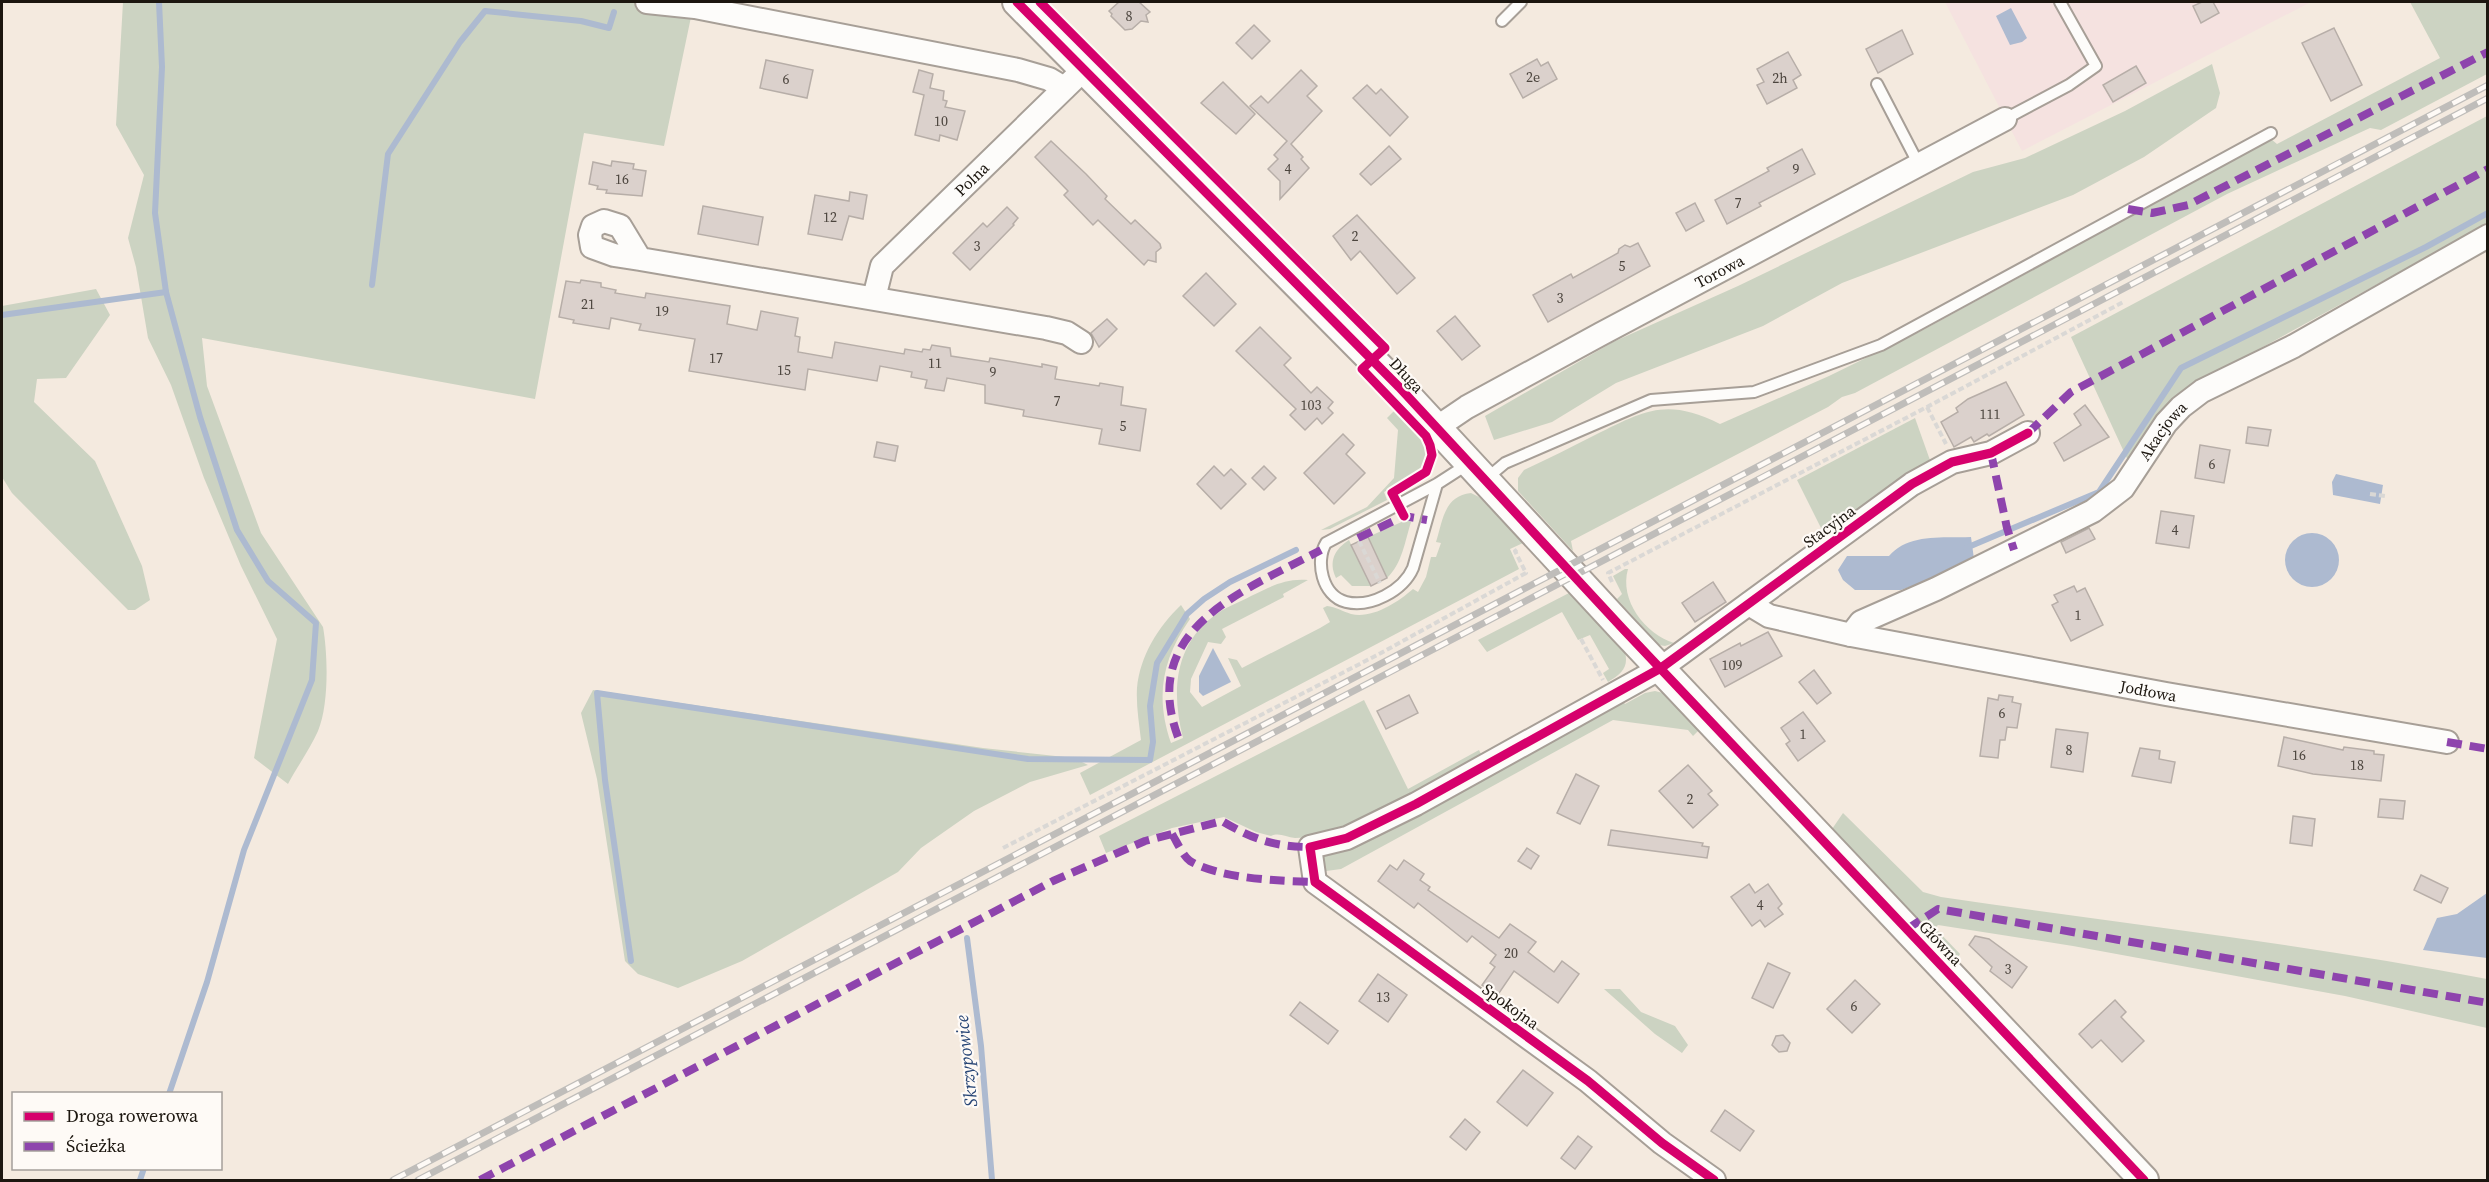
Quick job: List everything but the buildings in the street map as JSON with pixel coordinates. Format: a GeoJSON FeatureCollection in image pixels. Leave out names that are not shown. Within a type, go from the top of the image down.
{"type":"FeatureCollection","features":[{"type":"Feature","properties":{"kind":"street"},"geometry":{"type":"LineString","coordinates":[[647,2],[695,7],[1018,70],[1049,79],[1064,88]]}},
{"type":"Feature","properties":{"kind":"street","name":"Długa"},"geometry":{"type":"LineString","coordinates":[[1017,2],[1386,374],[1715,727]]}},
{"type":"Feature","properties":{"kind":"street","name":"Polna"},"geometry":{"type":"LineString","coordinates":[[874,298],[882,266],[1084,69]]}},
{"type":"Feature","properties":{"kind":"street","name":"Torowa"},"geometry":{"type":"LineString","coordinates":[[1436,428],[1467,407],[2005,119]]}},
{"type":"Feature","properties":{"kind":"street","name":"Akacjowa"},"geometry":{"type":"LineString","coordinates":[[1851,635],[1861,622],[1936,589],[2093,511],[2123,488],[2166,423],[2181,407],[2202,391],[2294,346],[2487,236]]}},
{"type":"Feature","properties":{"kind":"street"},"geometry":{"type":"LineString","coordinates":[[640,259],[1046,327],[1067,333],[1081,342]]}},
{"type":"Feature","properties":{"kind":"street","name":"Stacyjna"},"geometry":{"type":"LineString","coordinates":[[1310,847],[1347,838],[1416,804],[1661,668],[1912,484],[1952,462],[1990,453],[2028,433]]}},
{"type":"Feature","properties":{"kind":"street","name":"Jodłowa"},"geometry":{"type":"LineString","coordinates":[[1749,604],[1769,616],[1851,635],[2166,694],[2447,742]]}},
{"type":"Feature","properties":{"kind":"street","name":"Główna"},"geometry":{"type":"LineString","coordinates":[[1715,727],[2144,1180]]}},
{"type":"Feature","properties":{"kind":"street","name":"Spokojna"},"geometry":{"type":"LineString","coordinates":[[1310,847],[1315,882],[1588,1081],[1662,1143],[1714,1180]]}},
{"type":"Feature","properties":{"kind":"lane"},"geometry":{"type":"LineString","coordinates":[[1502,21],[1521,2]]}},
{"type":"Feature","properties":{"kind":"lane"},"geometry":{"type":"LineString","coordinates":[[2005,119],[2069,86],[2096,66],[2060,2]]}},
{"type":"Feature","properties":{"kind":"lane"},"geometry":{"type":"LineString","coordinates":[[1877,84],[1919,165]]}},
{"type":"Feature","properties":{"kind":"lane"},"geometry":{"type":"LineString","coordinates":[[1437,484],[1410,574],[1401,586],[1370,602],[1346,602],[1330,590],[1322,576],[1321,550],[1326,543],[1437,484],[1505,463],[1651,400],[1754,392],[1881,345],[2271,133]]}},
{"type":"Feature","properties":{"kind":"path"},"geometry":{"type":"LineString","coordinates":[[1613,584],[1608,573],[1928,407],[2125,301]]}},
{"type":"Feature","properties":{"kind":"path"},"geometry":{"type":"LineString","coordinates":[[1928,407],[1952,462]]}},
{"type":"Feature","properties":{"kind":"path"},"geometry":{"type":"LineString","coordinates":[[2370,494],[2385,496]]}},
{"type":"Feature","properties":{"kind":"path"},"geometry":{"type":"LineString","coordinates":[[1353,528],[1385,595]]}},
{"type":"Feature","properties":{"kind":"path"},"geometry":{"type":"LineString","coordinates":[[1003,848],[1381,653],[1526,573],[1515,551],[1521,547]]}},
{"type":"Feature","properties":{"kind":"path"},"geometry":{"type":"LineString","coordinates":[[1581,639],[1607,686]]}},
{"type":"Feature","properties":{"kind":"shaded area"},"geometry":{"type":"Polygon","coordinates":[[[1945,2],[2311,2],[2022,151],[1945,2]]]}},
{"type":"Feature","properties":{"kind":"green space"},"geometry":{"type":"Polygon","coordinates":[[[123,2],[687,2],[691,17],[664,146],[584,133],[535,399],[202,338],[207,386],[261,533],[323,627],[326,680],[322,720],[315,738],[288,784],[254,758],[277,639],[241,566],[204,478],[171,385],[148,338],[136,267],[128,238],[144,175],[116,125],[123,2]]]}},
{"type":"Feature","properties":{"kind":"green space"},"geometry":{"type":"Polygon","coordinates":[[[2410,2],[2487,2],[2487,74],[2381,130],[2370,128],[2227,194],[1855,393],[1842,397],[1828,407],[1571,541],[1573,551],[1518,491],[1518,478],[1524,470],[1628,419],[1656,410],[1670,409],[1685,411],[1720,424],[1829,376],[1925,329],[2271,139],[2277,144],[2440,58],[2410,2]]]}},
{"type":"Feature","properties":{"kind":"green space"},"geometry":{"type":"Polygon","coordinates":[[[2212,64],[2220,93],[2216,108],[2144,157],[2073,195],[1842,283],[1763,326],[1616,383],[1552,422],[1494,440],[1485,416],[1613,342],[1738,286],[1973,172],[2025,158],[2125,111],[2212,64]]]}},
{"type":"Feature","properties":{"kind":"green space"},"geometry":{"type":"Polygon","coordinates":[[[2487,116],[2487,224],[2179,393],[2130,465],[2071,337],[2487,116]]]}},
{"type":"Feature","properties":{"kind":"green space"},"geometry":{"type":"Polygon","coordinates":[[[96,289],[110,315],[66,378],[37,379],[34,402],[95,461],[142,566],[150,600],[135,610],[128,610],[12,493],[2,477],[2,306],[96,289]]]}},
{"type":"Feature","properties":{"kind":"green space"},"geometry":{"type":"Polygon","coordinates":[[[1395,410],[1427,445],[1428,454],[1422,469],[1384,492],[1387,500],[1330,529],[1321,530],[1367,507],[1394,478],[1398,430],[1387,418],[1395,410]]]}},
{"type":"Feature","properties":{"kind":"green space"},"geometry":{"type":"Polygon","coordinates":[[[1915,418],[1931,463],[1825,536],[1797,480],[1915,418]]]}},
{"type":"Feature","properties":{"kind":"green space"},"geometry":{"type":"Polygon","coordinates":[[[1471,493],[1479,497],[1523,543],[1510,549],[1519,569],[1090,795],[1080,773],[1141,740],[1137,688],[1142,665],[1158,632],[1181,605],[1190,619],[1173,649],[1164,679],[1163,710],[1171,743],[1183,738],[1177,703],[1177,686],[1184,653],[1203,625],[1226,608],[1271,586],[1292,580],[1308,580],[1283,594],[1284,597],[1222,629],[1226,637],[1221,644],[1208,642],[1191,679],[1190,692],[1202,707],[1241,686],[1228,658],[1237,660],[1242,668],[1320,628],[1330,622],[1323,608],[1327,606],[1351,614],[1367,614],[1384,609],[1413,589],[1418,592],[1426,577],[1431,557],[1436,557],[1441,543],[1436,542],[1446,510],[1455,499],[1471,493]]]}},
{"type":"Feature","properties":{"kind":"green space"},"geometry":{"type":"Polygon","coordinates":[[[1406,520],[1411,522],[1402,552],[1387,578],[1368,537],[1406,520]]]}},
{"type":"Feature","properties":{"kind":"green space"},"geometry":{"type":"Polygon","coordinates":[[[1349,540],[1371,586],[1352,586],[1341,575],[1336,578],[1333,566],[1334,556],[1349,540]]]}},
{"type":"Feature","properties":{"kind":"green space"},"geometry":{"type":"Polygon","coordinates":[[[1628,569],[1627,592],[1637,614],[1653,632],[1674,643],[1659,645],[1617,599],[1622,594],[1613,576],[1628,569]]]}},
{"type":"Feature","properties":{"kind":"green space"},"geometry":{"type":"Polygon","coordinates":[[[1569,593],[1625,652],[1626,662],[1623,670],[1608,682],[1603,673],[1609,669],[1590,635],[1578,640],[1562,612],[1487,652],[1478,640],[1569,593]]]}},
{"type":"Feature","properties":{"kind":"green space"},"geometry":{"type":"Polygon","coordinates":[[[593,690],[983,748],[1074,758],[1088,765],[1030,782],[974,811],[921,848],[898,872],[742,961],[678,988],[638,974],[625,961],[597,779],[581,713],[593,690]]]}},
{"type":"Feature","properties":{"kind":"green space"},"geometry":{"type":"Polygon","coordinates":[[[1655,691],[1663,693],[1699,730],[1693,736],[1688,730],[1613,720],[1341,869],[1319,872],[1315,852],[1622,700],[1625,704],[1645,693],[1655,691]]]}},
{"type":"Feature","properties":{"kind":"green space"},"geometry":{"type":"Polygon","coordinates":[[[1364,700],[1408,789],[1479,750],[1484,760],[1344,830],[1331,830],[1301,838],[1271,836],[1256,832],[1224,817],[1172,828],[1106,853],[1099,836],[1364,700]]]}},
{"type":"Feature","properties":{"kind":"green space"},"geometry":{"type":"Polygon","coordinates":[[[1843,813],[1923,892],[1941,897],[2351,955],[2487,979],[2487,1028],[2345,996],[2073,946],[1938,925],[1935,928],[1960,954],[1955,962],[1830,832],[1843,813]]]}},
{"type":"Feature","properties":{"kind":"green space"},"geometry":{"type":"Polygon","coordinates":[[[1604,989],[1620,989],[1641,1012],[1675,1026],[1688,1045],[1682,1053],[1655,1034],[1604,989]]]}},
{"type":"Feature","properties":{"kind":"water"},"geometry":{"type":"Polygon","coordinates":[[[2011,8],[2027,38],[2010,45],[1996,16],[2011,8]]]}},
{"type":"Feature","properties":{"kind":"water"},"geometry":{"type":"Polygon","coordinates":[[[2336,474],[2383,485],[2380,504],[2333,495],[2332,482],[2336,474]]]}},
{"type":"Feature","properties":{"kind":"water"},"geometry":{"type":"Polygon","coordinates":[[[2312,533],[2322,535],[2331,541],[2337,550],[2339,560],[2337,570],[2331,579],[2322,585],[2312,587],[2302,585],[2293,579],[2287,570],[2285,560],[2287,550],[2293,541],[2302,535],[2312,533]]]}},
{"type":"Feature","properties":{"kind":"water"},"geometry":{"type":"Polygon","coordinates":[[[1971,537],[1974,559],[1940,576],[1901,590],[1855,590],[1843,580],[1838,570],[1847,556],[1889,556],[1906,543],[1916,540],[1971,537]]]}},
{"type":"Feature","properties":{"kind":"water"},"geometry":{"type":"Polygon","coordinates":[[[1213,648],[1231,682],[1203,696],[1199,692],[1199,676],[1213,648]]]}},
{"type":"Feature","properties":{"kind":"water"},"geometry":{"type":"Polygon","coordinates":[[[2487,893],[2487,958],[2423,950],[2437,918],[2457,914],[2487,893]]]}},
{"type":"Feature","properties":{"kind":"waterway"},"geometry":{"type":"LineString","coordinates":[[159,2],[162,67],[155,213],[166,292],[200,417],[237,530],[268,581],[316,623],[312,680],[244,850],[207,982],[170,1092]]}},
{"type":"Feature","properties":{"kind":"waterway"},"geometry":{"type":"LineString","coordinates":[[372,285],[388,154],[460,42],[485,11],[581,21],[609,28],[614,12]]}},
{"type":"Feature","properties":{"kind":"waterway"},"geometry":{"type":"LineString","coordinates":[[1966,548],[2099,492],[2181,368],[2426,247],[2488,213]]}},
{"type":"Feature","properties":{"kind":"waterway"},"geometry":{"type":"LineString","coordinates":[[2,315],[166,292]]}},
{"type":"Feature","properties":{"kind":"waterway"},"geometry":{"type":"LineString","coordinates":[[631,961],[605,780],[597,693],[1028,759],[1150,760],[1153,742],[1150,706],[1157,663],[1187,614],[1204,599],[1230,582],[1296,550]]}},
{"type":"Feature","properties":{"kind":"waterway","name":"Skrzypowice"},"geometry":{"type":"LineString","coordinates":[[967,938],[981,1046],[992,1180]]}},
{"type":"Feature","properties":{"kind":"waterway"},"geometry":{"type":"LineString","coordinates":[[140,1180],[143,1170]]}},
{"type":"Feature","properties":{"kind":"railway"},"geometry":{"type":"LineString","coordinates":[[393,1180],[2488,85]]}},
{"type":"Feature","properties":{"kind":"railway"},"geometry":{"type":"LineString","coordinates":[[418,1180],[2488,98]]}},
{"type":"Feature","properties":{"kind":"marked path"},"geometry":{"type":"LineString","coordinates":[[2128,209],[2152,213],[2188,205],[2488,52]]}},
{"type":"Feature","properties":{"kind":"marked path"},"geometry":{"type":"LineString","coordinates":[[2028,433],[2071,392],[2488,169]]}},
{"type":"Feature","properties":{"kind":"marked path"},"geometry":{"type":"LineString","coordinates":[[1991,453],[2014,550]]}},
{"type":"Feature","properties":{"kind":"marked path"},"geometry":{"type":"LineString","coordinates":[[1358,538],[1404,516],[1427,520]]}},
{"type":"Feature","properties":{"kind":"marked path"},"geometry":{"type":"LineString","coordinates":[[1178,737],[1170,699],[1173,668],[1185,641],[1206,618],[1231,598],[1321,550]]}},
{"type":"Feature","properties":{"kind":"marked path"},"geometry":{"type":"LineString","coordinates":[[2447,742],[2488,749]]}},
{"type":"Feature","properties":{"kind":"marked path"},"geometry":{"type":"LineString","coordinates":[[480,1180],[1053,881],[1145,841],[1222,821],[1243,833],[1264,841],[1310,847]]}},
{"type":"Feature","properties":{"kind":"marked path"},"geometry":{"type":"LineString","coordinates":[[1172,834],[1187,859],[1217,872],[1251,878],[1315,882]]}},
{"type":"Feature","properties":{"kind":"marked path"},"geometry":{"type":"LineString","coordinates":[[1907,929],[1938,909],[2488,1003]]}},
{"type":"Feature","properties":{"kind":"cycle path"},"geometry":{"type":"LineString","coordinates":[[1017,2],[1399,387],[1623,629],[2144,1180]]}},
{"type":"Feature","properties":{"kind":"cycle path"},"geometry":{"type":"LineString","coordinates":[[1040,2],[1385,348],[1362,369],[1426,436],[1432,455],[1426,472],[1392,493],[1404,516]]}},
{"type":"Feature","properties":{"kind":"cycle path"},"geometry":{"type":"LineString","coordinates":[[1714,1180],[1662,1143],[1588,1081],[1315,882],[1310,847],[1347,838],[1416,804],[1661,668],[1912,484],[1952,462],[1991,453],[2028,433]]}}]}
